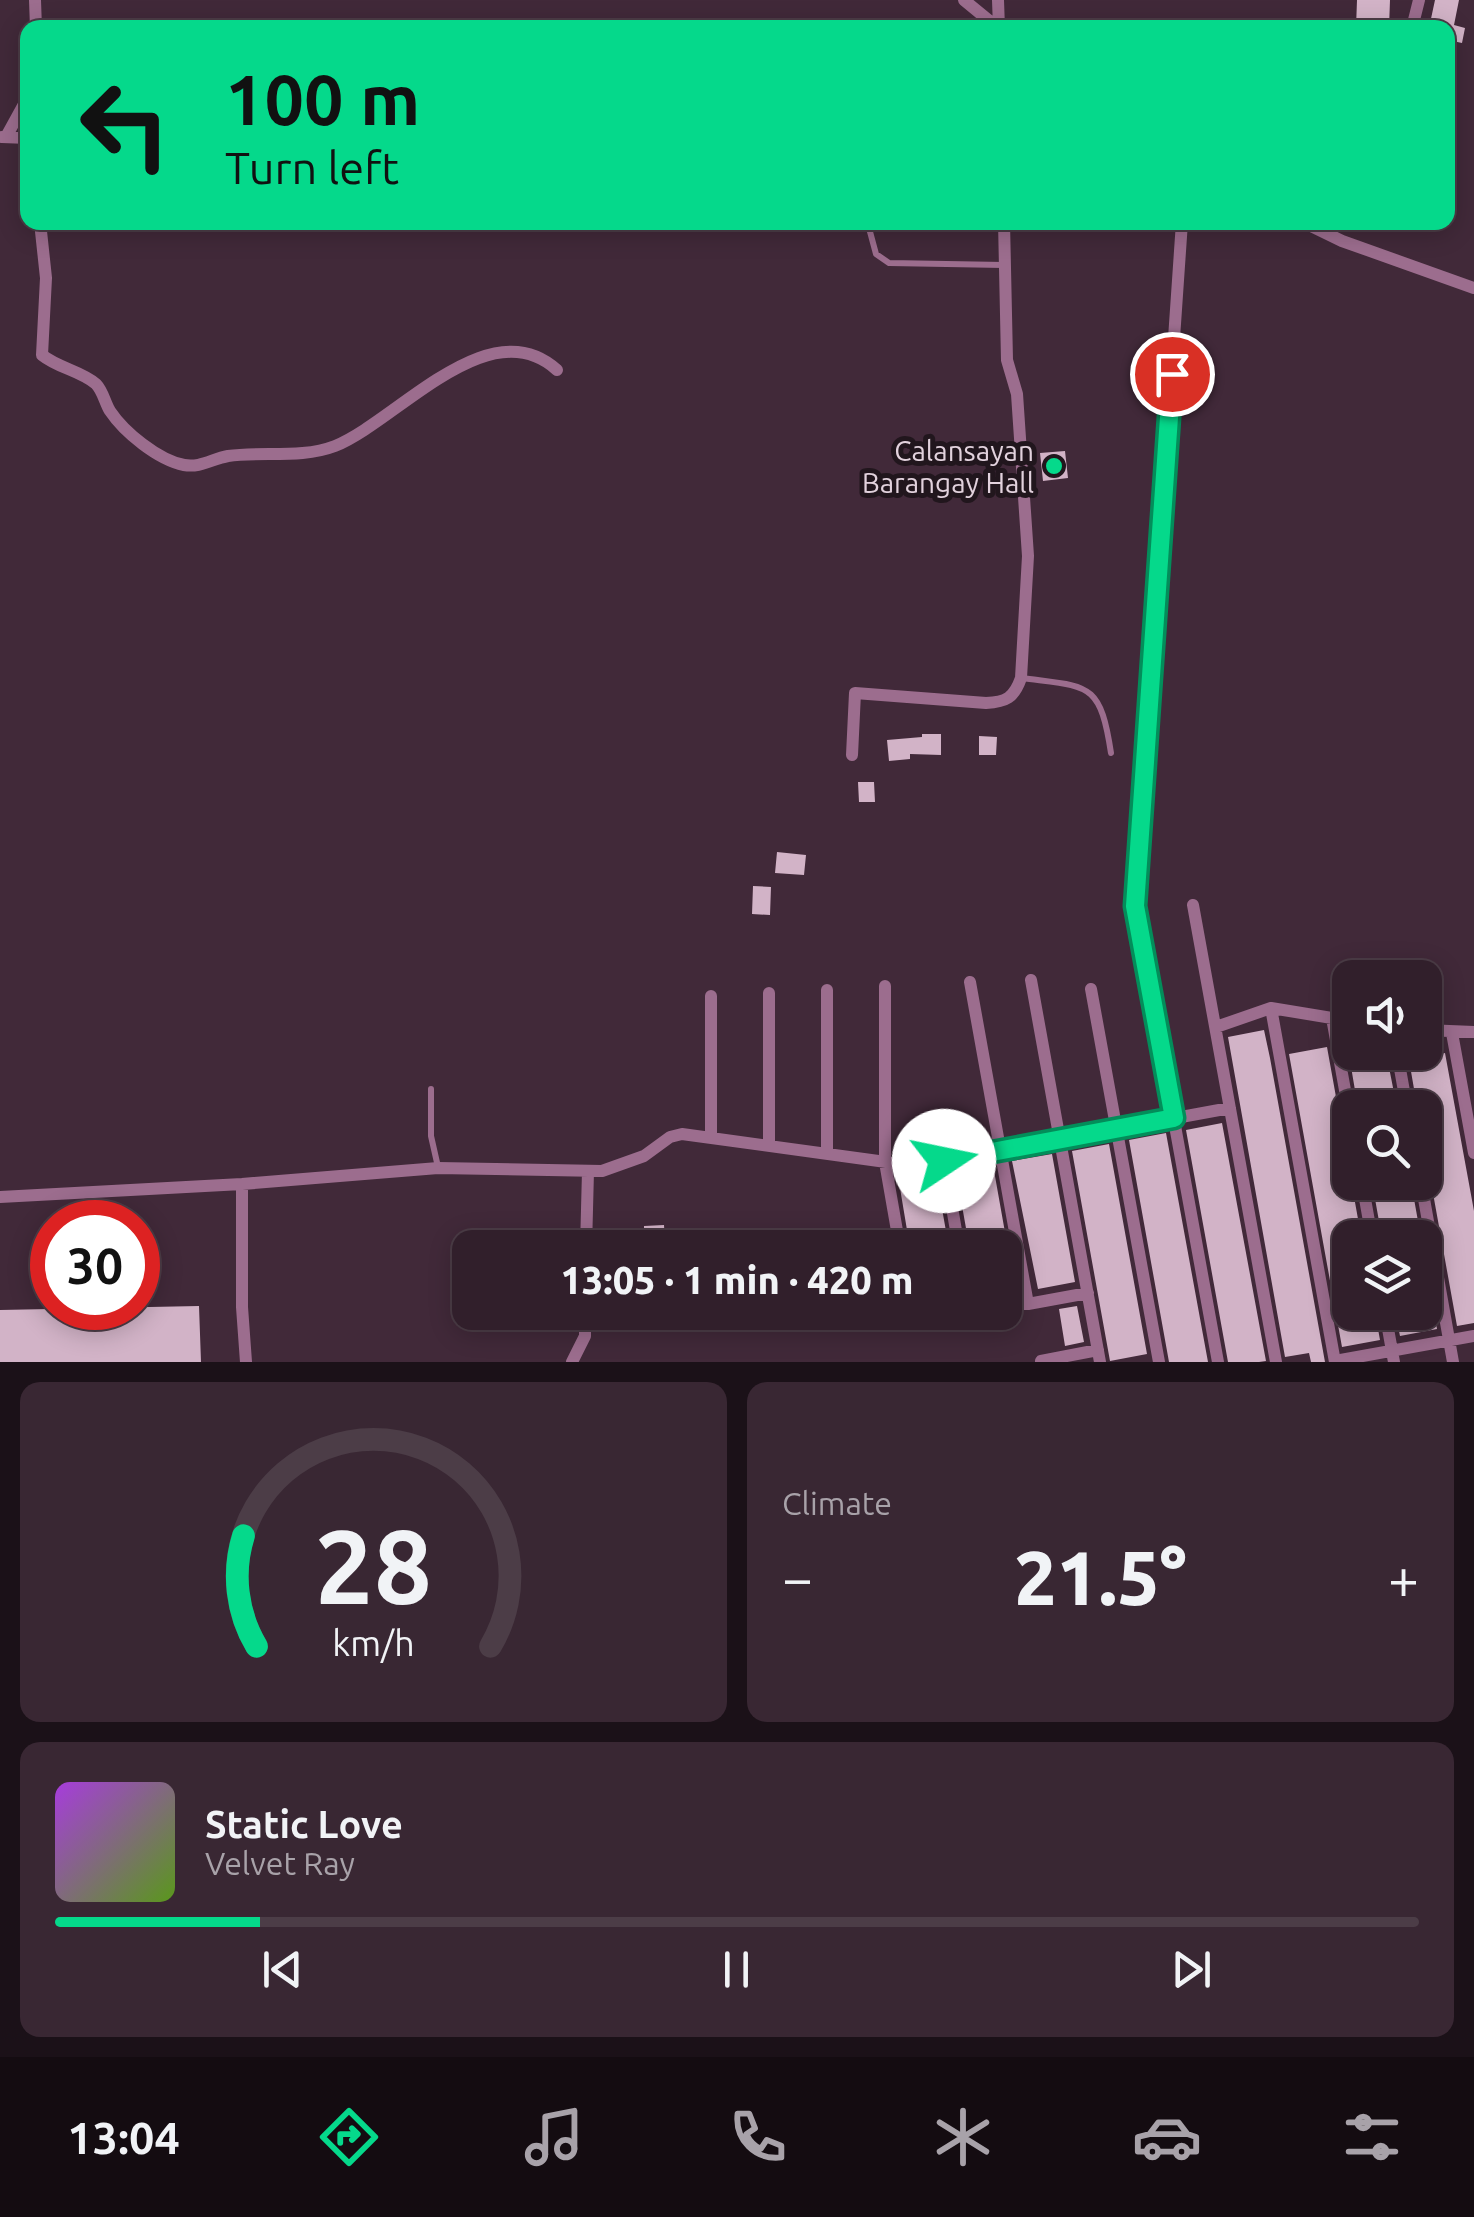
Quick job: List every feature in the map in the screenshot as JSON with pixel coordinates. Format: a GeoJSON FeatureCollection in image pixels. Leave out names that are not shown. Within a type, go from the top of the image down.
{"type":"FeatureCollection","features":[{"type":"Feature","properties":{"kind":"street"},"geometry":{"type":"LineString","coordinates":[[964,0],[989,20]]}},
{"type":"Feature","properties":{"kind":"street"},"geometry":{"type":"LineString","coordinates":[[3,137],[20,110]]}},
{"type":"Feature","properties":{"kind":"street"},"geometry":{"type":"LineString","coordinates":[[41,230],[46,278],[40,330],[42,355],[52,364],[97,385],[112,413],[126,427],[162,456],[182,465],[200,466],[227,456],[298,454],[333,447],[370,427],[436,380],[489,354],[527,352],[542,356],[557,370]]}},
{"type":"Feature","properties":{"kind":"street"},"geometry":{"type":"LineString","coordinates":[[852,755],[854,693],[1005,702],[1016,692],[1021,678],[1028,556],[1017,394],[1007,360],[1004,230]]}},
{"type":"Feature","properties":{"kind":"street"},"geometry":{"type":"LineString","coordinates":[[1181,230],[1135,906],[1218,1362]]}},
{"type":"Feature","properties":{"kind":"street"},"geometry":{"type":"LineString","coordinates":[[1318,230],[1474,288]]}},
{"type":"Feature","properties":{"kind":"street"},"geometry":{"type":"LineString","coordinates":[[1194,904],[1276,1362]]}},
{"type":"Feature","properties":{"kind":"street"},"geometry":{"type":"LineString","coordinates":[[1031,980],[1099,1356],[1041,1360]]}},
{"type":"Feature","properties":{"kind":"street"},"geometry":{"type":"LineString","coordinates":[[970,982],[1028,1304]]}},
{"type":"Feature","properties":{"kind":"street"},"geometry":{"type":"LineString","coordinates":[[885,986],[885,1162],[897,1230]]}},
{"type":"Feature","properties":{"kind":"street"},"geometry":{"type":"LineString","coordinates":[[1091,989],[1159,1362]]}},
{"type":"Feature","properties":{"kind":"street"},"geometry":{"type":"LineString","coordinates":[[827,990],[827,1154]]}},
{"type":"Feature","properties":{"kind":"street"},"geometry":{"type":"LineString","coordinates":[[769,992],[769,1146]]}},
{"type":"Feature","properties":{"kind":"street"},"geometry":{"type":"LineString","coordinates":[[711,1138],[712,996]]}},
{"type":"Feature","properties":{"kind":"street"},"geometry":{"type":"LineString","coordinates":[[1216,1027],[1271,1008],[1332,1018]]}},
{"type":"Feature","properties":{"kind":"street"},"geometry":{"type":"LineString","coordinates":[[1271,1008],[1335,1362],[1393,1356],[1474,1336]]}},
{"type":"Feature","properties":{"kind":"street"},"geometry":{"type":"LineString","coordinates":[[1442,1032],[1474,1032]]}},
{"type":"Feature","properties":{"kind":"street"},"geometry":{"type":"LineString","coordinates":[[1452,1033],[1474,1153]]}},
{"type":"Feature","properties":{"kind":"street"},"geometry":{"type":"LineString","coordinates":[[0,1198],[438,1168],[588,1172],[626,1164],[674,1135],[915,1166],[1230,1108]]}},
{"type":"Feature","properties":{"kind":"street"},"geometry":{"type":"LineString","coordinates":[[944,1161],[957,1230]]}},
{"type":"Feature","properties":{"kind":"street"},"geometry":{"type":"LineString","coordinates":[[586,1230],[588,1172]]}},
{"type":"Feature","properties":{"kind":"street"},"geometry":{"type":"LineString","coordinates":[[242,1184],[246,1362]]}},
{"type":"Feature","properties":{"kind":"street"},"geometry":{"type":"LineString","coordinates":[[1424,1200],[1453,1362]]}},
{"type":"Feature","properties":{"kind":"street"},"geometry":{"type":"LineString","coordinates":[[1022,1304],[1088,1293]]}},
{"type":"Feature","properties":{"kind":"street"},"geometry":{"type":"LineString","coordinates":[[572,1362],[585,1330]]}},
{"type":"Feature","properties":{"kind":"street"},"geometry":{"type":"LineString","coordinates":[[1388,1330],[1393,1356]]}},
{"type":"Feature","properties":{"kind":"lane"},"geometry":{"type":"LineString","coordinates":[[870,230],[876,254],[889,263],[1004,266]]}},
{"type":"Feature","properties":{"kind":"lane"},"geometry":{"type":"LineString","coordinates":[[1021,678],[1078,686],[1092,694],[1105,716],[1111,753]]}},
{"type":"Feature","properties":{"kind":"lane"},"geometry":{"type":"LineString","coordinates":[[431,1089],[432,1136],[438,1168]]}},
{"type":"Feature","properties":{"kind":"building"},"geometry":{"type":"Polygon","coordinates":[[[1357,0],[1390,0],[1389,20],[1356,20],[1357,0]]]}},
{"type":"Feature","properties":{"kind":"building"},"geometry":{"type":"Polygon","coordinates":[[[1435,0],[1459,0],[1455,20],[1431,20],[1435,0]]]}},
{"type":"Feature","properties":{"kind":"building"},"geometry":{"type":"Polygon","coordinates":[[[1455,25],[1465,28],[1462,43],[1455,42],[1455,25]]]}},
{"type":"Feature","properties":{"kind":"building","name":"Calansayan Barangay Hall"},"geometry":{"type":"Polygon","coordinates":[[[1065,451],[1068,478],[1043,481],[1040,453],[1065,451]]]}},
{"type":"Feature","properties":{"kind":"building"},"geometry":{"type":"Polygon","coordinates":[[[941,734],[941,755],[910,754],[910,759],[889,761],[887,740],[941,734]]]}},
{"type":"Feature","properties":{"kind":"building"},"geometry":{"type":"Polygon","coordinates":[[[979,736],[997,737],[996,755],[979,755],[979,736]]]}},
{"type":"Feature","properties":{"kind":"building"},"geometry":{"type":"Polygon","coordinates":[[[858,782],[874,782],[875,802],[859,802],[858,782]]]}},
{"type":"Feature","properties":{"kind":"building"},"geometry":{"type":"Polygon","coordinates":[[[777,852],[806,855],[804,875],[775,873],[777,852]]]}},
{"type":"Feature","properties":{"kind":"building"},"geometry":{"type":"Polygon","coordinates":[[[753,886],[771,887],[770,915],[752,914],[753,886]]]}},
{"type":"Feature","properties":{"kind":"building"},"geometry":{"type":"Polygon","coordinates":[[[1264,1030],[1325,1362],[1311,1362],[1309,1353],[1285,1357],[1228,1037],[1264,1030]]]}},
{"type":"Feature","properties":{"kind":"building"},"geometry":{"type":"Polygon","coordinates":[[[1327,1047],[1335,1090],[1332,1200],[1355,1200],[1358,1220],[1332,1220],[1332,1292],[1289,1054],[1327,1047]]]}},
{"type":"Feature","properties":{"kind":"building"},"geometry":{"type":"Polygon","coordinates":[[[1445,1053],[1474,1211],[1474,1323],[1457,1326],[1442,1243],[1442,1220],[1438,1220],[1434,1200],[1442,1200],[1442,1090],[1414,1090],[1411,1070],[1442,1070],[1445,1053]]]}},
{"type":"Feature","properties":{"kind":"building"},"geometry":{"type":"Polygon","coordinates":[[[1352,1070],[1390,1070],[1393,1090],[1355,1090],[1352,1070]]]}},
{"type":"Feature","properties":{"kind":"building"},"geometry":{"type":"Polygon","coordinates":[[[1222,1123],[1266,1361],[1228,1362],[1186,1130],[1222,1123]]]}},
{"type":"Feature","properties":{"kind":"building"},"geometry":{"type":"Polygon","coordinates":[[[1166,1133],[1208,1362],[1169,1362],[1129,1140],[1166,1133]]]}},
{"type":"Feature","properties":{"kind":"building"},"geometry":{"type":"Polygon","coordinates":[[[1109,1144],[1147,1354],[1110,1361],[1072,1151],[1109,1144]]]}},
{"type":"Feature","properties":{"kind":"building"},"geometry":{"type":"Polygon","coordinates":[[[1052,1154],[1075,1282],[1038,1289],[1012,1161],[1052,1154]]]}},
{"type":"Feature","properties":{"kind":"building"},"geometry":{"type":"Polygon","coordinates":[[[993,1165],[1005,1230],[966,1230],[956,1172],[993,1165]]]}},
{"type":"Feature","properties":{"kind":"building"},"geometry":{"type":"Polygon","coordinates":[[[936,1175],[946,1230],[907,1230],[899,1182],[936,1175]]]}},
{"type":"Feature","properties":{"kind":"building"},"geometry":{"type":"Polygon","coordinates":[[[1375,1200],[1414,1200],[1418,1220],[1379,1220],[1375,1200]]]}},
{"type":"Feature","properties":{"kind":"building"},"geometry":{"type":"Polygon","coordinates":[[[664,1225],[664,1230],[644,1230],[644,1226],[664,1225]]]}},
{"type":"Feature","properties":{"kind":"building"},"geometry":{"type":"Polygon","coordinates":[[[199,1306],[201,1362],[0,1362],[0,1310],[30,1309],[30,1330],[160,1330],[160,1307],[199,1306]]]}},
{"type":"Feature","properties":{"kind":"building"},"geometry":{"type":"Polygon","coordinates":[[[1077,1306],[1084,1342],[1065,1346],[1059,1309],[1077,1306]]]}},
{"type":"Feature","properties":{"kind":"building"},"geometry":{"type":"Polygon","coordinates":[[[1339,1330],[1378,1330],[1380,1340],[1342,1347],[1339,1330]]]}},
{"type":"Feature","properties":{"kind":"building"},"geometry":{"type":"Polygon","coordinates":[[[1399,1330],[1432,1330],[1400,1336],[1399,1330]]]}},
{"type":"Feature","properties":{"kind":"place","name":"Calansayan Barangay Hall"},"geometry":{"type":"Point","coordinates":[1054,466]}},
{"type":"Feature","properties":{"kind":"route"},"geometry":{"type":"LineString","coordinates":[[944,1161],[1174,1118],[1135,906],[1172,374]]}}]}
